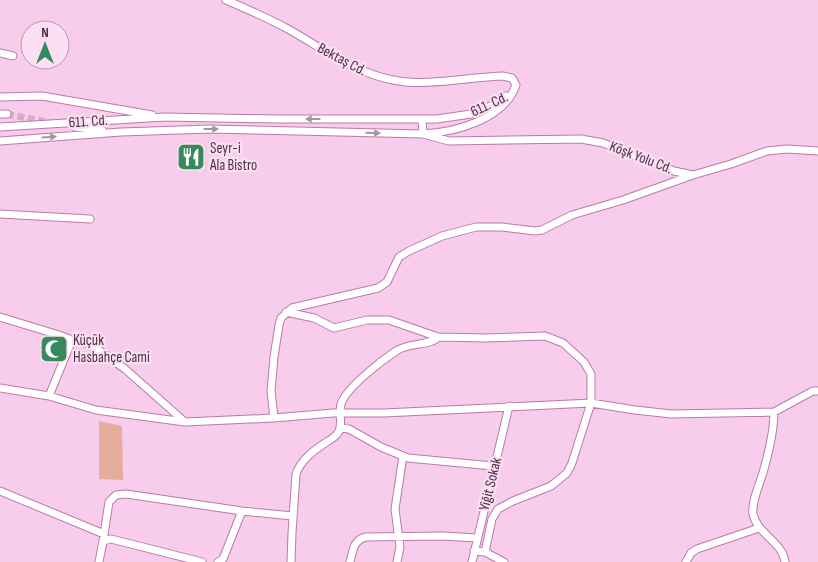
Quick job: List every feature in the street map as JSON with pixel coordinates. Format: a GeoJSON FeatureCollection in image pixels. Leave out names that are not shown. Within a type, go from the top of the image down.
{"type":"FeatureCollection","features":[{"type":"Feature","properties":{"kind":"street","name":"Bektaş Cd."},"geometry":{"type":"LineString","coordinates":[[226,0],[266,17],[356,69],[374,76],[410,82],[509,76],[515,81],[516,85],[513,92]]}},
{"type":"Feature","properties":{"kind":"street"},"geometry":{"type":"LineString","coordinates":[[0,53],[13,56]]}},
{"type":"Feature","properties":{"kind":"street","name":"611. Cd."},"geometry":{"type":"LineString","coordinates":[[0,127],[165,117],[437,119],[471,114],[493,105],[513,92]]}},
{"type":"Feature","properties":{"kind":"street","name":"611. Cd."},"geometry":{"type":"LineString","coordinates":[[0,141],[121,132],[209,129],[443,133],[494,114],[513,92]]}},
{"type":"Feature","properties":{"kind":"street"},"geometry":{"type":"LineString","coordinates":[[0,97],[42,96],[165,117]]}},
{"type":"Feature","properties":{"kind":"street"},"geometry":{"type":"LineString","coordinates":[[437,119],[443,133],[459,141]]}},
{"type":"Feature","properties":{"kind":"street"},"geometry":{"type":"LineString","coordinates":[[422,120],[423,134]]}},
{"type":"Feature","properties":{"kind":"street"},"geometry":{"type":"LineString","coordinates":[[75,127],[121,132]]}},
{"type":"Feature","properties":{"kind":"street","name":"Köşk Yolu Cd."},"geometry":{"type":"LineString","coordinates":[[423,134],[449,141],[581,139],[603,143],[674,171],[693,175],[767,151],[787,149],[818,151]]}},
{"type":"Feature","properties":{"kind":"street"},"geometry":{"type":"LineString","coordinates":[[274,418],[271,391],[274,357],[281,318],[286,312],[299,306],[378,288],[387,282],[399,257],[409,250],[442,236],[476,227],[542,230],[572,215],[623,200],[693,175]]}},
{"type":"Feature","properties":{"kind":"street"},"geometry":{"type":"LineString","coordinates":[[0,214],[90,219]]}},
{"type":"Feature","properties":{"kind":"street"},"geometry":{"type":"LineString","coordinates":[[286,312],[310,316],[334,328],[367,320],[389,320],[438,337],[534,336],[554,339],[563,343],[589,368],[591,374],[591,403],[576,452],[566,473],[552,486],[513,501],[498,510],[492,519],[485,552]]}},
{"type":"Feature","properties":{"kind":"street"},"geometry":{"type":"LineString","coordinates":[[0,317],[92,346],[125,369],[185,422]]}},
{"type":"Feature","properties":{"kind":"street"},"geometry":{"type":"LineString","coordinates":[[291,562],[296,474],[299,466],[317,448],[338,434],[340,428],[340,406],[347,392],[380,363],[403,347],[431,343],[438,337]]}},
{"type":"Feature","properties":{"kind":"street"},"geometry":{"type":"LineString","coordinates":[[49,396],[72,340]]}},
{"type":"Feature","properties":{"kind":"street"},"geometry":{"type":"LineString","coordinates":[[2,391],[49,396],[96,410],[185,422],[591,403],[671,414],[774,412],[813,391],[818,391]]}},
{"type":"Feature","properties":{"kind":"street","name":"Yiğit Sokak"},"geometry":{"type":"LineString","coordinates":[[472,562],[493,466],[509,406]]}},
{"type":"Feature","properties":{"kind":"street"},"geometry":{"type":"LineString","coordinates":[[774,412],[774,424],[764,471],[757,488],[753,514],[759,528],[776,545],[785,562]]}},
{"type":"Feature","properties":{"kind":"street"},"geometry":{"type":"LineString","coordinates":[[340,428],[349,429],[381,447],[408,458],[493,466]]}},
{"type":"Feature","properties":{"kind":"street"},"geometry":{"type":"LineString","coordinates":[[398,562],[400,547],[395,509],[402,456]]}},
{"type":"Feature","properties":{"kind":"street"},"geometry":{"type":"LineString","coordinates":[[0,491],[104,537],[202,562]]}},
{"type":"Feature","properties":{"kind":"street"},"geometry":{"type":"LineString","coordinates":[[99,562],[109,502],[116,495],[126,494],[293,516]]}},
{"type":"Feature","properties":{"kind":"street"},"geometry":{"type":"LineString","coordinates":[[218,562],[223,559],[242,510]]}},
{"type":"Feature","properties":{"kind":"street"},"geometry":{"type":"LineString","coordinates":[[686,562],[691,553],[697,549],[759,528]]}},
{"type":"Feature","properties":{"kind":"street"},"geometry":{"type":"LineString","coordinates":[[350,562],[355,544],[361,539],[399,536],[477,538]]}},
{"type":"Feature","properties":{"kind":"street"},"geometry":{"type":"LineString","coordinates":[[474,551],[485,552],[504,562]]}},
{"type":"Feature","properties":{"kind":"shaded area"},"geometry":{"type":"Polygon","coordinates":[[[99,421],[122,426],[123,480],[99,479],[99,421]]]}},
{"type":"Feature","properties":{"kind":"tunnel"},"geometry":{"type":"LineString","coordinates":[[7,114],[51,123]]}},
{"type":"Feature","properties":{"kind":"place","name":"Seyr-i Ala Bistro"},"geometry":{"type":"Point","coordinates":[191,157]}},
{"type":"Feature","properties":{"kind":"place","name":"Küçük Hasbahçe Cami"},"geometry":{"type":"Point","coordinates":[54,349]}}]}
